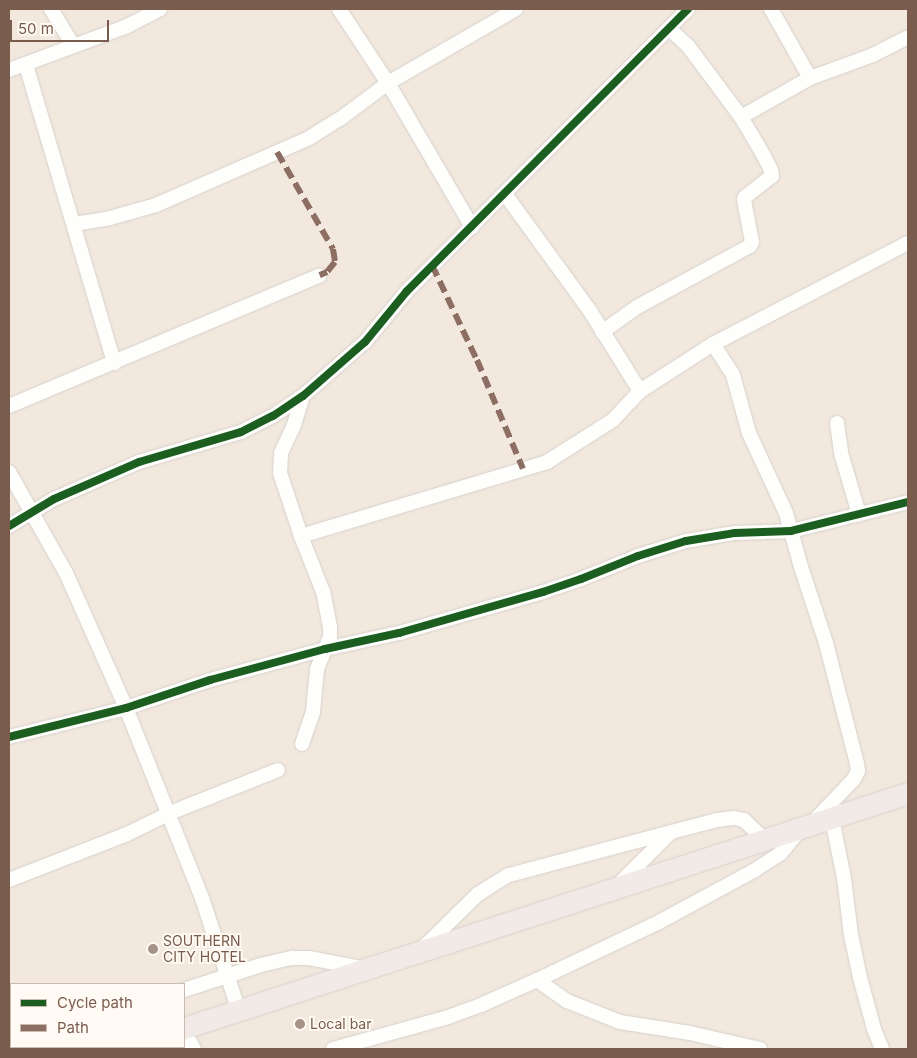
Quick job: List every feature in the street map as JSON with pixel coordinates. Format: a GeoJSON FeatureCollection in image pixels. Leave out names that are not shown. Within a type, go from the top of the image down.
{"type":"FeatureCollection","features":[{"type":"Feature","properties":{"kind":"highway"},"geometry":{"type":"LineString","coordinates":[[185,1030],[239,1010],[418,954],[908,793]]}},
{"type":"Feature","properties":{"kind":"street"},"geometry":{"type":"LineString","coordinates":[[51,9],[73,45]]}},
{"type":"Feature","properties":{"kind":"street"},"geometry":{"type":"LineString","coordinates":[[9,70],[127,26],[160,9]]}},
{"type":"Feature","properties":{"kind":"street"},"geometry":{"type":"LineString","coordinates":[[339,9],[388,83],[472,227]]}},
{"type":"Feature","properties":{"kind":"street"},"geometry":{"type":"LineString","coordinates":[[74,224],[110,218],[156,206],[309,138],[340,120],[388,83],[516,9]]}},
{"type":"Feature","properties":{"kind":"street"},"geometry":{"type":"LineString","coordinates":[[9,526],[54,499],[139,462],[241,432],[273,416],[303,396],[365,342],[407,291],[688,9]]}},
{"type":"Feature","properties":{"kind":"street"},"geometry":{"type":"LineString","coordinates":[[771,9],[810,78]]}},
{"type":"Feature","properties":{"kind":"street"},"geometry":{"type":"LineString","coordinates":[[602,332],[637,307],[750,246],[751,236],[744,200],[745,196],[768,181],[772,173],[740,117],[688,46],[669,28]]}},
{"type":"Feature","properties":{"kind":"street"},"geometry":{"type":"LineString","coordinates":[[740,117],[810,78],[873,55],[908,37]]}},
{"type":"Feature","properties":{"kind":"street"},"geometry":{"type":"LineString","coordinates":[[26,65],[114,363]]}},
{"type":"Feature","properties":{"kind":"street"},"geometry":{"type":"LineString","coordinates":[[505,194],[590,311],[640,392]]}},
{"type":"Feature","properties":{"kind":"street"},"geometry":{"type":"LineString","coordinates":[[301,536],[546,462],[613,420],[640,392],[713,344],[908,243]]}},
{"type":"Feature","properties":{"kind":"street"},"geometry":{"type":"LineString","coordinates":[[9,406],[320,275]]}},
{"type":"Feature","properties":{"kind":"street"},"geometry":{"type":"LineString","coordinates":[[333,1049],[448,1017],[481,1005],[659,922],[756,870],[782,853],[814,824],[843,792],[858,771],[826,643],[786,513],[749,433],[738,387],[713,344]]}},
{"type":"Feature","properties":{"kind":"street"},"geometry":{"type":"LineString","coordinates":[[302,744],[313,712],[317,669],[330,636],[328,612],[323,592],[301,536],[280,473],[279,462],[303,396]]}},
{"type":"Feature","properties":{"kind":"street"},"geometry":{"type":"LineString","coordinates":[[837,423],[842,453],[859,514]]}},
{"type":"Feature","properties":{"kind":"street"},"geometry":{"type":"LineString","coordinates":[[9,472],[76,594],[126,708],[202,898],[239,1010]]}},
{"type":"Feature","properties":{"kind":"street"},"geometry":{"type":"LineString","coordinates":[[9,737],[126,708],[210,680],[325,649],[399,632],[543,592],[638,556],[686,542],[735,533],[791,531],[908,502]]}},
{"type":"Feature","properties":{"kind":"street"},"geometry":{"type":"LineString","coordinates":[[9,880],[128,834],[170,814],[278,770]]}},
{"type":"Feature","properties":{"kind":"street"},"geometry":{"type":"LineString","coordinates":[[418,954],[478,894],[509,875],[717,820],[734,818],[752,825],[765,840]]}},
{"type":"Feature","properties":{"kind":"street"},"geometry":{"type":"LineString","coordinates":[[814,824],[844,878],[851,935],[859,974],[874,1029],[882,1049]]}},
{"type":"Feature","properties":{"kind":"street"},"geometry":{"type":"LineString","coordinates":[[614,889],[672,831]]}},
{"type":"Feature","properties":{"kind":"street"},"geometry":{"type":"LineString","coordinates":[[185,990],[261,965],[292,958],[309,958],[367,969]]}},
{"type":"Feature","properties":{"kind":"street"},"geometry":{"type":"LineString","coordinates":[[537,980],[567,1001],[620,1022],[690,1033],[760,1049]]}},
{"type":"Feature","properties":{"kind":"street"},"geometry":{"type":"LineString","coordinates":[[185,1032],[194,1049]]}},
{"type":"Feature","properties":{"kind":"shaded area"},"geometry":{"type":"Polygon","coordinates":[[[9,9],[908,9],[908,1049],[9,1049],[9,9]]]}},
{"type":"Feature","properties":{"kind":"marked path"},"geometry":{"type":"LineString","coordinates":[[277,152],[333,249],[335,262],[327,272],[320,275]]}},
{"type":"Feature","properties":{"kind":"marked path"},"geometry":{"type":"LineString","coordinates":[[432,265],[477,360],[523,469]]}},
{"type":"Feature","properties":{"kind":"cycle path"},"geometry":{"type":"LineString","coordinates":[[9,526],[54,499],[139,462],[241,432],[273,416],[303,396],[365,342],[407,291],[688,9]]}},
{"type":"Feature","properties":{"kind":"cycle path"},"geometry":{"type":"LineString","coordinates":[[9,737],[126,708],[210,680],[325,649],[399,633],[543,592],[638,556],[686,541],[735,533],[791,531],[908,502]]}},
{"type":"Feature","properties":{"kind":"place","name":"SOUTHERN CITY HOTEL"},"geometry":{"type":"Point","coordinates":[153,949]}},
{"type":"Feature","properties":{"kind":"place","name":"Local bar"},"geometry":{"type":"Point","coordinates":[300,1024]}}]}
